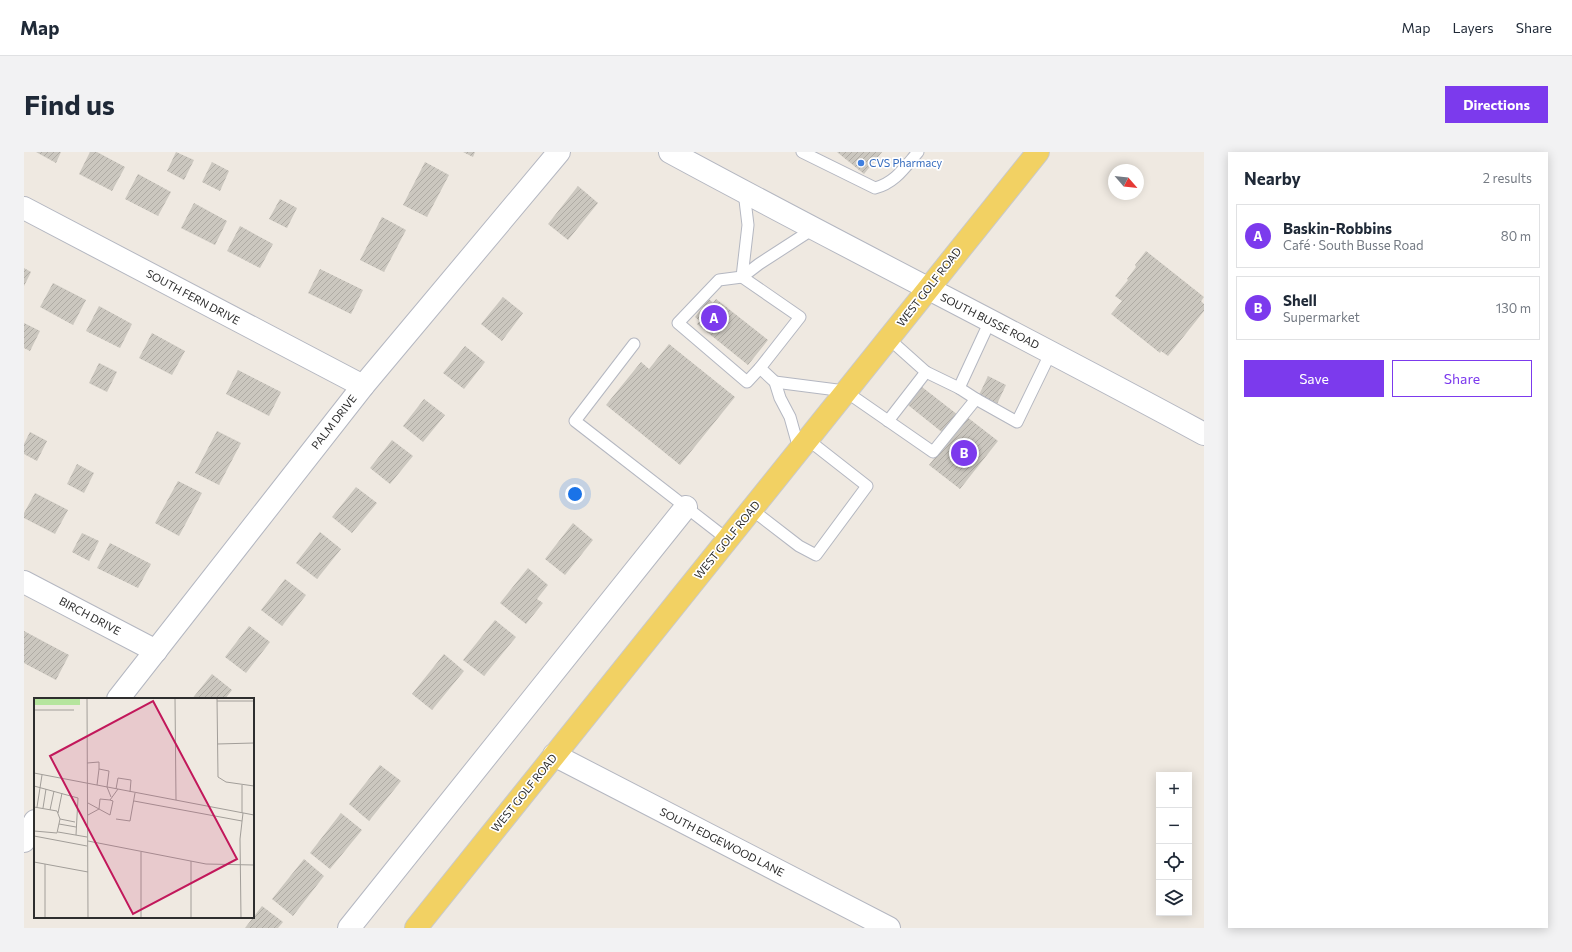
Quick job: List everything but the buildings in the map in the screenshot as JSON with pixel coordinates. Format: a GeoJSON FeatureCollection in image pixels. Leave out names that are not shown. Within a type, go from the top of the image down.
{"type":"FeatureCollection","features":[{"type":"Feature","properties":{"kind":"main road","name":"WEST GOLF ROAD"},"geometry":{"type":"LineString","coordinates":[[416,928],[927,288],[1038,152]]}},
{"type":"Feature","properties":{"kind":"street","name":"PALM DRIVE"},"geometry":{"type":"LineString","coordinates":[[119,698],[363,386],[559,152]]}},
{"type":"Feature","properties":{"kind":"street","name":"SOUTH BUSSE ROAD"},"geometry":{"type":"LineString","coordinates":[[670,152],[813,229],[1051,352],[1204,434]]}},
{"type":"Feature","properties":{"kind":"street","name":"SOUTH FERN DRIVE"},"geometry":{"type":"LineString","coordinates":[[24,208],[363,386]]}},
{"type":"Feature","properties":{"kind":"street"},"geometry":{"type":"LineString","coordinates":[[349,928],[686,507]]}},
{"type":"Feature","properties":{"kind":"street","name":"BIRCH DRIVE"},"geometry":{"type":"LineString","coordinates":[[24,582],[156,651]]}},
{"type":"Feature","properties":{"kind":"street","name":"SOUTH EDGEWOOD LANE"},"geometry":{"type":"LineString","coordinates":[[554,755],[889,928]]}},
{"type":"Feature","properties":{"kind":"street"},"geometry":{"type":"LineString","coordinates":[[24,841],[34,822]]}},
{"type":"Feature","properties":{"kind":"lane"},"geometry":{"type":"LineString","coordinates":[[802,152],[875,188],[886,186],[898,176],[918,152]]}},
{"type":"Feature","properties":{"kind":"lane"},"geometry":{"type":"LineString","coordinates":[[814,152],[822,162]]}},
{"type":"Feature","properties":{"kind":"lane"},"geometry":{"type":"LineString","coordinates":[[742,277],[748,225],[744,192]]}},
{"type":"Feature","properties":{"kind":"lane"},"geometry":{"type":"LineString","coordinates":[[742,277],[800,316],[760,368],[747,382],[678,323],[719,280],[742,277],[759,264],[813,229]]}},
{"type":"Feature","properties":{"kind":"lane"},"geometry":{"type":"LineString","coordinates":[[959,388],[990,321]]}},
{"type":"Feature","properties":{"kind":"lane"},"geometry":{"type":"LineString","coordinates":[[888,338],[926,372],[959,388],[1017,422],[1051,352]]}},
{"type":"Feature","properties":{"kind":"lane"},"geometry":{"type":"LineString","coordinates":[[634,344],[575,420],[727,539]]}},
{"type":"Feature","properties":{"kind":"lane"},"geometry":{"type":"LineString","coordinates":[[751,509],[800,546],[816,555],[867,486],[803,444],[780,398],[775,382],[760,368]]}},
{"type":"Feature","properties":{"kind":"lane"},"geometry":{"type":"LineString","coordinates":[[888,421],[926,372]]}},
{"type":"Feature","properties":{"kind":"lane"},"geometry":{"type":"LineString","coordinates":[[775,382],[845,392],[933,452],[976,399]]}},
{"type":"Feature","properties":{"kind":"place","name":"CVS Pharmacy"},"geometry":{"type":"Point","coordinates":[861,163]}},
{"type":"Feature","properties":{"kind":"place","name":"Baskin-Robbins"},"geometry":{"type":"Point","coordinates":[714,318]}},
{"type":"Feature","properties":{"kind":"place","name":"Shell"},"geometry":{"type":"Point","coordinates":[964,453]}}]}
